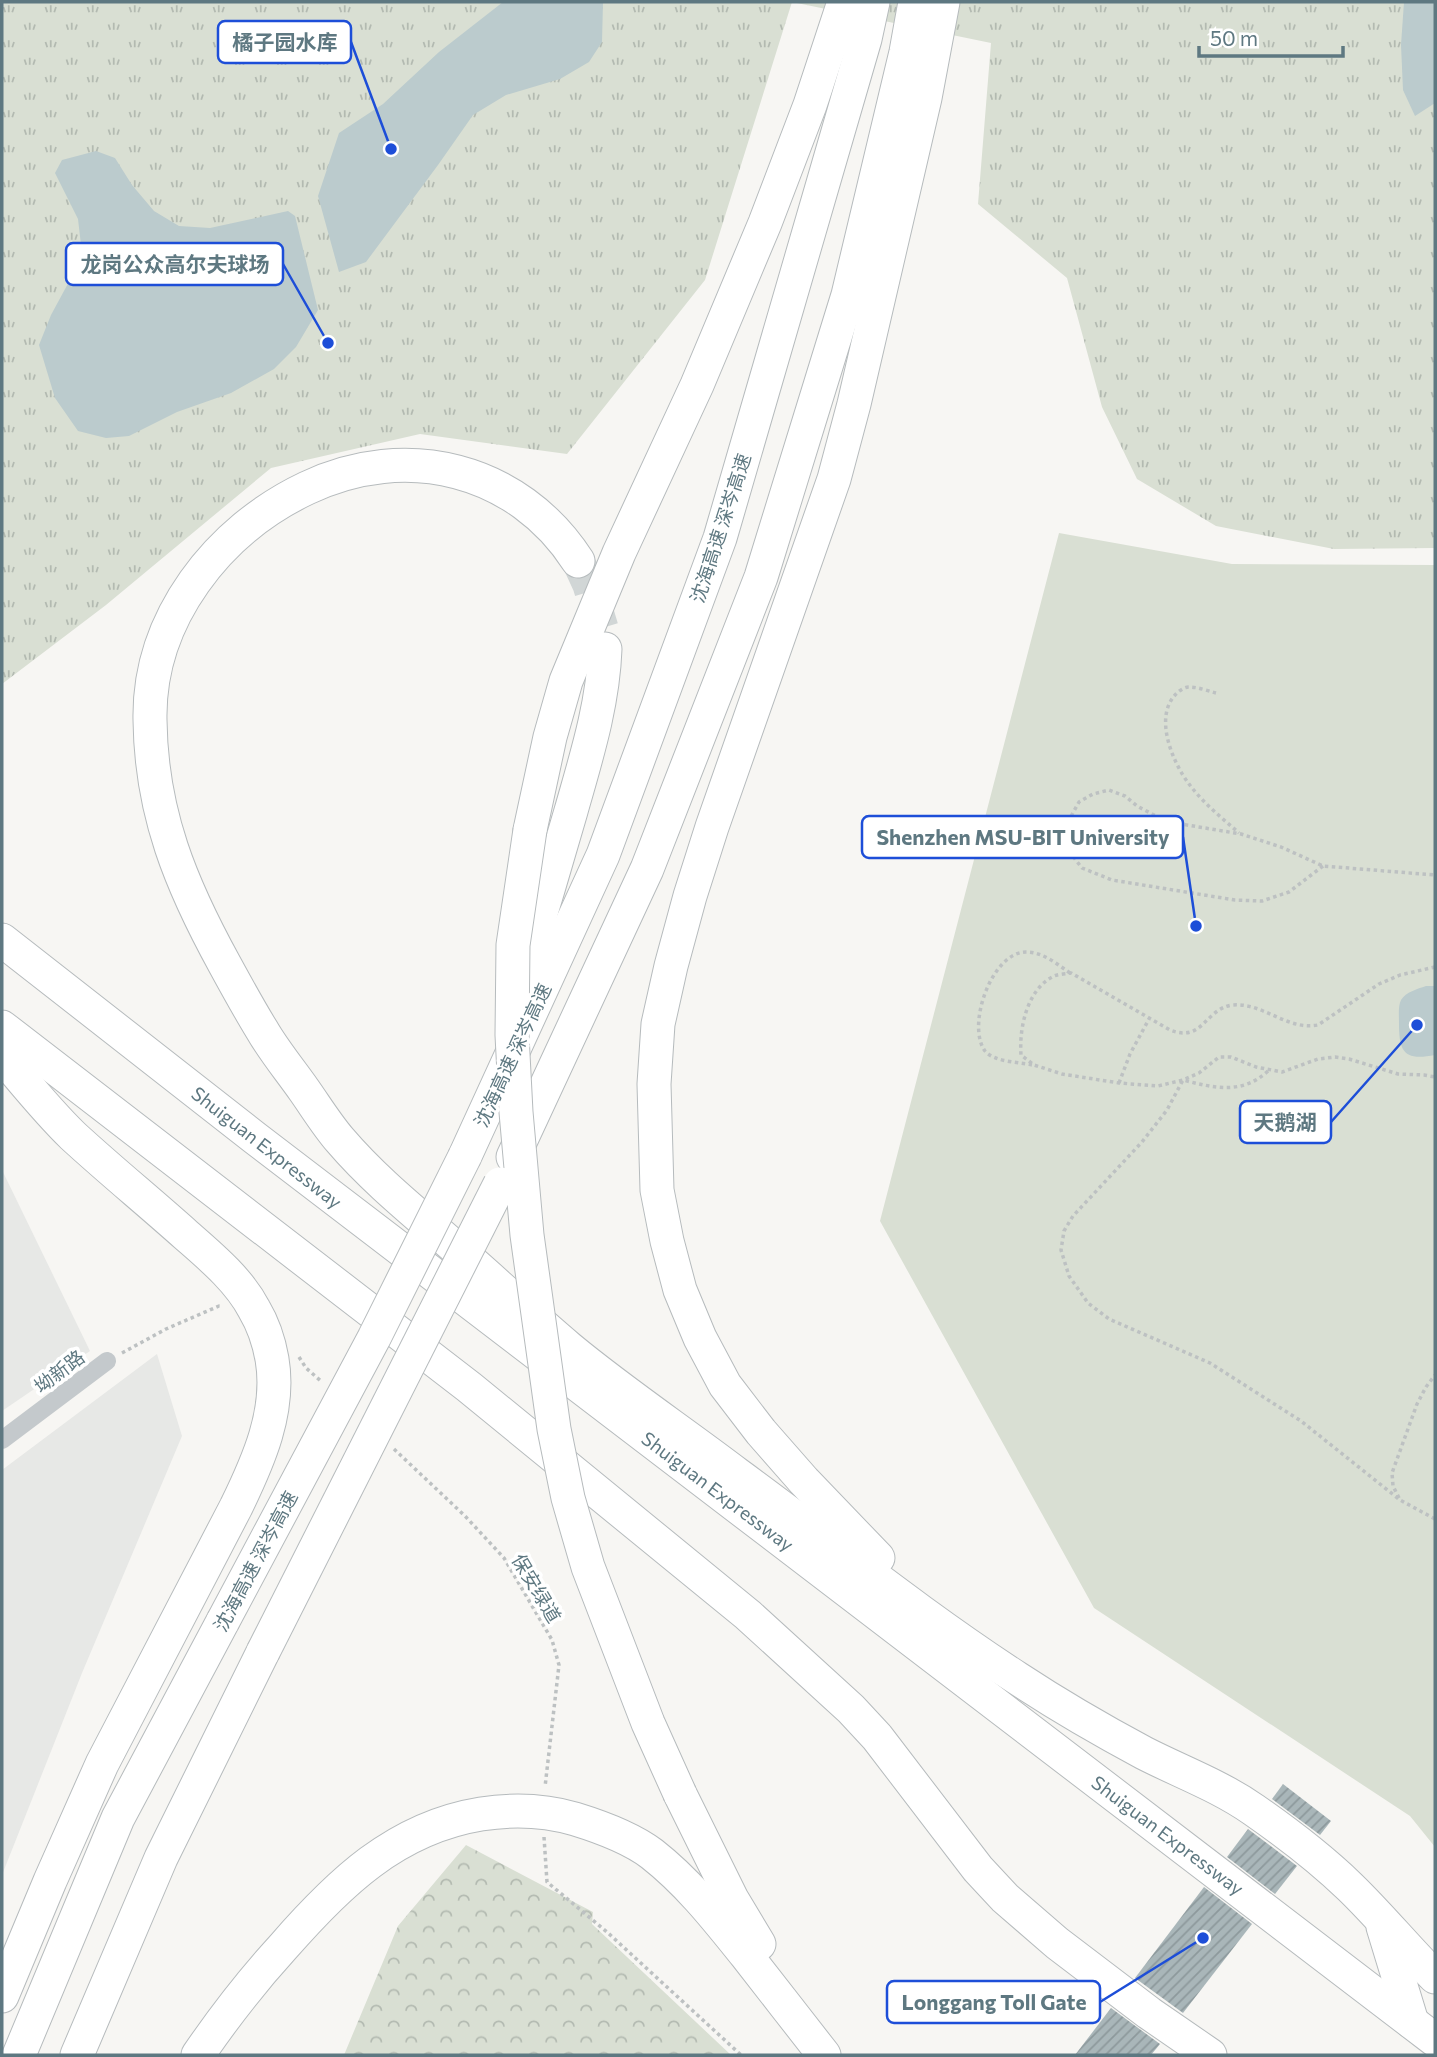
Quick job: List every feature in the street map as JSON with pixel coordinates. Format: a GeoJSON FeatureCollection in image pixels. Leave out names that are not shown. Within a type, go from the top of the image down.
{"type":"FeatureCollection","features":[{"type":"Feature","properties":{"kind":"highway","name":"沈海高速 深岑高速"},"geometry":{"type":"LineString","coordinates":[[19,2055],[118,1818],[374,1338],[469,1147],[603,855],[720,538],[865,39],[873,2]]}},
{"type":"Feature","properties":{"kind":"highway"},"geometry":{"type":"LineString","coordinates":[[915,2],[919,55],[857,391],[834,479],[690,896],[658,1024],[653,1084],[657,1190],[667,1241],[680,1290],[700,1338],[725,1385],[804,1481],[945,1628]]}},
{"type":"Feature","properties":{"kind":"highway"},"geometry":{"type":"LineString","coordinates":[[77,2055],[161,1858],[500,1184],[647,869],[761,577],[919,55],[943,2]]}},
{"type":"Feature","properties":{"kind":"highway"},"geometry":{"type":"LineString","coordinates":[[825,2055],[732,1899],[680,1794],[648,1723],[588,1567],[568,1498],[554,1429],[527,1235],[512,1035],[513,945],[530,830],[550,737],[566,681],[619,553],[697,384],[765,223],[810,105],[840,13]]}},
{"type":"Feature","properties":{"kind":"highway"},"geometry":{"type":"LineString","coordinates":[[578,561],[547,522],[522,501],[498,486],[471,475],[441,468],[379,465],[348,472],[316,484],[288,497],[261,515],[237,533],[202,572],[179,606],[164,636],[149,699],[150,741],[162,823],[199,918],[263,1032],[336,1136],[367,1171],[573,1351],[945,1628],[1011,1674],[1082,1719],[1252,1808],[1319,1859],[1435,1977]]}},
{"type":"Feature","properties":{"kind":"highway"},"geometry":{"type":"LineString","coordinates":[[469,1147],[579,785],[596,722],[604,678],[605,649]]}},
{"type":"Feature","properties":{"kind":"highway","name":"Shuiguan Expressway"},"geometry":{"type":"LineString","coordinates":[[2,940],[255,1138],[1426,2032]]}},
{"type":"Feature","properties":{"kind":"highway"},"geometry":{"type":"LineString","coordinates":[[2,1027],[469,1387],[748,1615],[860,1718],[978,1869],[1005,1898],[1067,1951],[1207,2054]]}},
{"type":"Feature","properties":{"kind":"highway"},"geometry":{"type":"LineString","coordinates":[[2,1056],[71,1134],[205,1251],[234,1282],[253,1307],[264,1331],[272,1360],[274,1389],[263,1446],[250,1478],[102,1764],[2,1996]]}},
{"type":"Feature","properties":{"kind":"highway"},"geometry":{"type":"LineString","coordinates":[[198,2055],[248,1987],[309,1917],[343,1883],[379,1856],[409,1836],[438,1824],[501,1811],[529,1811],[559,1815],[611,1833],[649,1852],[676,1874],[706,1905],[825,2055]]}},
{"type":"Feature","properties":{"kind":"highway"},"geometry":{"type":"LineString","coordinates":[[1380,1919],[1426,2032]]}},
{"type":"Feature","properties":{"kind":"street","name":"坳新路"},"geometry":{"type":"LineString","coordinates":[[2,1440],[107,1361]]}},
{"type":"Feature","properties":{"kind":"path"},"geometry":{"type":"LineString","coordinates":[[1216,693],[1188,687],[1179,691],[1171,699],[1168,710],[1165,726],[1167,740],[1176,765],[1189,785],[1241,834]]}},
{"type":"Feature","properties":{"kind":"path"},"geometry":{"type":"LineString","coordinates":[[1323,866],[1289,892],[1276,898],[1262,901],[1235,900],[1112,880],[1082,868],[1064,845],[1065,827],[1079,802],[1093,794],[1110,790],[1125,796],[1154,815],[1175,823],[1241,834],[1281,847],[1323,866],[1435,875]]}},
{"type":"Feature","properties":{"kind":"path"},"geometry":{"type":"LineString","coordinates":[[1435,967],[1400,975],[1379,984],[1326,1021],[1307,1027],[1240,1005],[1228,1006],[1216,1012],[1196,1030],[1178,1033],[1148,1022],[1039,954],[1024,952],[1012,956],[990,981],[979,1014],[979,1033],[984,1049],[992,1056],[1062,1074],[1119,1083],[1158,1086],[1183,1080],[1199,1073],[1219,1057],[1231,1057],[1282,1072],[1318,1059],[1335,1057],[1398,1074],[1435,1077]]}},
{"type":"Feature","properties":{"kind":"path"},"geometry":{"type":"LineString","coordinates":[[1034,1065],[1021,1055],[1020,1037],[1024,1017],[1041,985],[1055,975],[1071,974]]}},
{"type":"Feature","properties":{"kind":"path"},"geometry":{"type":"LineString","coordinates":[[1119,1083],[1130,1054],[1148,1022]]}},
{"type":"Feature","properties":{"kind":"path"},"geometry":{"type":"LineString","coordinates":[[1183,1080],[1233,1088],[1253,1083],[1268,1070]]}},
{"type":"Feature","properties":{"kind":"path"},"geometry":{"type":"LineString","coordinates":[[1183,1080],[1167,1110],[1142,1142],[1073,1216],[1064,1231],[1061,1250],[1069,1276],[1088,1303],[1108,1319],[1210,1363],[1301,1420],[1400,1500],[1435,1519]]}},
{"type":"Feature","properties":{"kind":"path"},"geometry":{"type":"LineString","coordinates":[[107,1361],[166,1329],[219,1306],[229,1307]]}},
{"type":"Feature","properties":{"kind":"path"},"geometry":{"type":"LineString","coordinates":[[294,1351],[306,1368],[325,1386]]}},
{"type":"Feature","properties":{"kind":"path"},"geometry":{"type":"LineString","coordinates":[[1400,1500],[1392,1486],[1392,1473],[1417,1404],[1435,1376]]}},
{"type":"Feature","properties":{"kind":"path","name":"保安绿道"},"geometry":{"type":"LineString","coordinates":[[393,1448],[465,1516],[504,1558],[552,1640],[559,1665],[544,1798]]}},
{"type":"Feature","properties":{"kind":"path"},"geometry":{"type":"LineString","coordinates":[[544,1832],[547,1882],[607,1932],[741,2055]]}},
{"type":"Feature","properties":{"kind":"shaded area"},"geometry":{"type":"Polygon","coordinates":[[[503,2],[603,2],[602,42],[589,62],[560,79],[506,95],[473,115],[366,262],[339,272],[318,196],[339,133],[383,104],[439,52],[503,2]]]}},
{"type":"Feature","properties":{"kind":"shaded area"},"geometry":{"type":"Polygon","coordinates":[[[1404,2],[1435,2],[1435,103],[1415,116],[1403,90],[1401,45],[1404,2]]]}},
{"type":"Feature","properties":{"kind":"shaded area"},"geometry":{"type":"Polygon","coordinates":[[[96,151],[115,158],[132,185],[154,211],[179,226],[210,228],[288,211],[295,216],[318,310],[296,347],[274,369],[231,393],[177,412],[129,436],[106,438],[78,431],[55,398],[39,345],[51,315],[71,278],[81,245],[78,219],[55,173],[62,160],[96,151]]]}},
{"type":"Feature","properties":{"kind":"shaded area"},"geometry":{"type":"Polygon","coordinates":[[[1426,986],[1435,986],[1435,1055],[1416,1057],[1405,1052],[1400,1041],[1399,1005],[1406,995],[1426,986]]]}},
{"type":"Feature","properties":{"kind":"shaded area"},"geometry":{"type":"Polygon","coordinates":[[[2,1170],[90,1351],[2,1411],[2,1170]]]}},
{"type":"Feature","properties":{"kind":"shaded area"},"geometry":{"type":"Polygon","coordinates":[[[157,1354],[182,1436],[82,1673],[2,1875],[2,1470],[157,1354]]]}},
{"type":"Feature","properties":{"kind":"green space"},"geometry":{"type":"Polygon","coordinates":[[[2,2],[792,2],[705,280],[567,454],[420,434],[271,468],[106,605],[2,684],[2,2]]]}},
{"type":"Feature","properties":{"kind":"green space"},"geometry":{"type":"Polygon","coordinates":[[[792,2],[1435,2],[1435,548],[1334,549],[1216,526],[1137,479],[1102,407],[1067,278],[978,204],[991,43],[792,2]]]}},
{"type":"Feature","properties":{"kind":"green space"},"geometry":{"type":"Polygon","coordinates":[[[1059,533],[1232,564],[1435,565],[1435,1847],[1410,1816],[1094,1608],[880,1221],[1059,533]]]}},
{"type":"Feature","properties":{"kind":"green space"},"geometry":{"type":"Polygon","coordinates":[[[466,1845],[593,1912],[592,1924],[731,2055],[344,2055],[398,1926],[466,1845]]]}},
{"type":"Feature","properties":{"kind":"building"},"geometry":{"type":"Polygon","coordinates":[[[1283,1784],[1331,1821],[1320,1835],[1272,1799],[1283,1784]]]}},
{"type":"Feature","properties":{"kind":"building"},"geometry":{"type":"Polygon","coordinates":[[[1248,1829],[1297,1866],[1275,1894],[1227,1857],[1248,1829]]]}},
{"type":"Feature","properties":{"kind":"building"},"geometry":{"type":"Polygon","coordinates":[[[1204,1887],[1252,1924],[1183,2013],[1135,1978],[1204,1887]]]}},
{"type":"Feature","properties":{"kind":"building"},"geometry":{"type":"Polygon","coordinates":[[[1111,2008],[1160,2044],[1151,2055],[1075,2055],[1111,2008]]]}},
{"type":"Feature","properties":{"kind":"tunnel"},"geometry":{"type":"LineString","coordinates":[[578,561],[589,585],[602,628]]}},
{"type":"Feature","properties":{"kind":"place","name":"橘子园水库"},"geometry":{"type":"Point","coordinates":[391,149]}},
{"type":"Feature","properties":{"kind":"place","name":"龙岗公众高尔夫球场"},"geometry":{"type":"Point","coordinates":[328,343]}},
{"type":"Feature","properties":{"kind":"place","name":"Shenzhen MSU-BIT University"},"geometry":{"type":"Point","coordinates":[1196,926]}},
{"type":"Feature","properties":{"kind":"place","name":"天鹅湖"},"geometry":{"type":"Point","coordinates":[1417,1025]}},
{"type":"Feature","properties":{"kind":"place","name":"Longgang Toll Gate"},"geometry":{"type":"Point","coordinates":[1203,1938]}}]}
